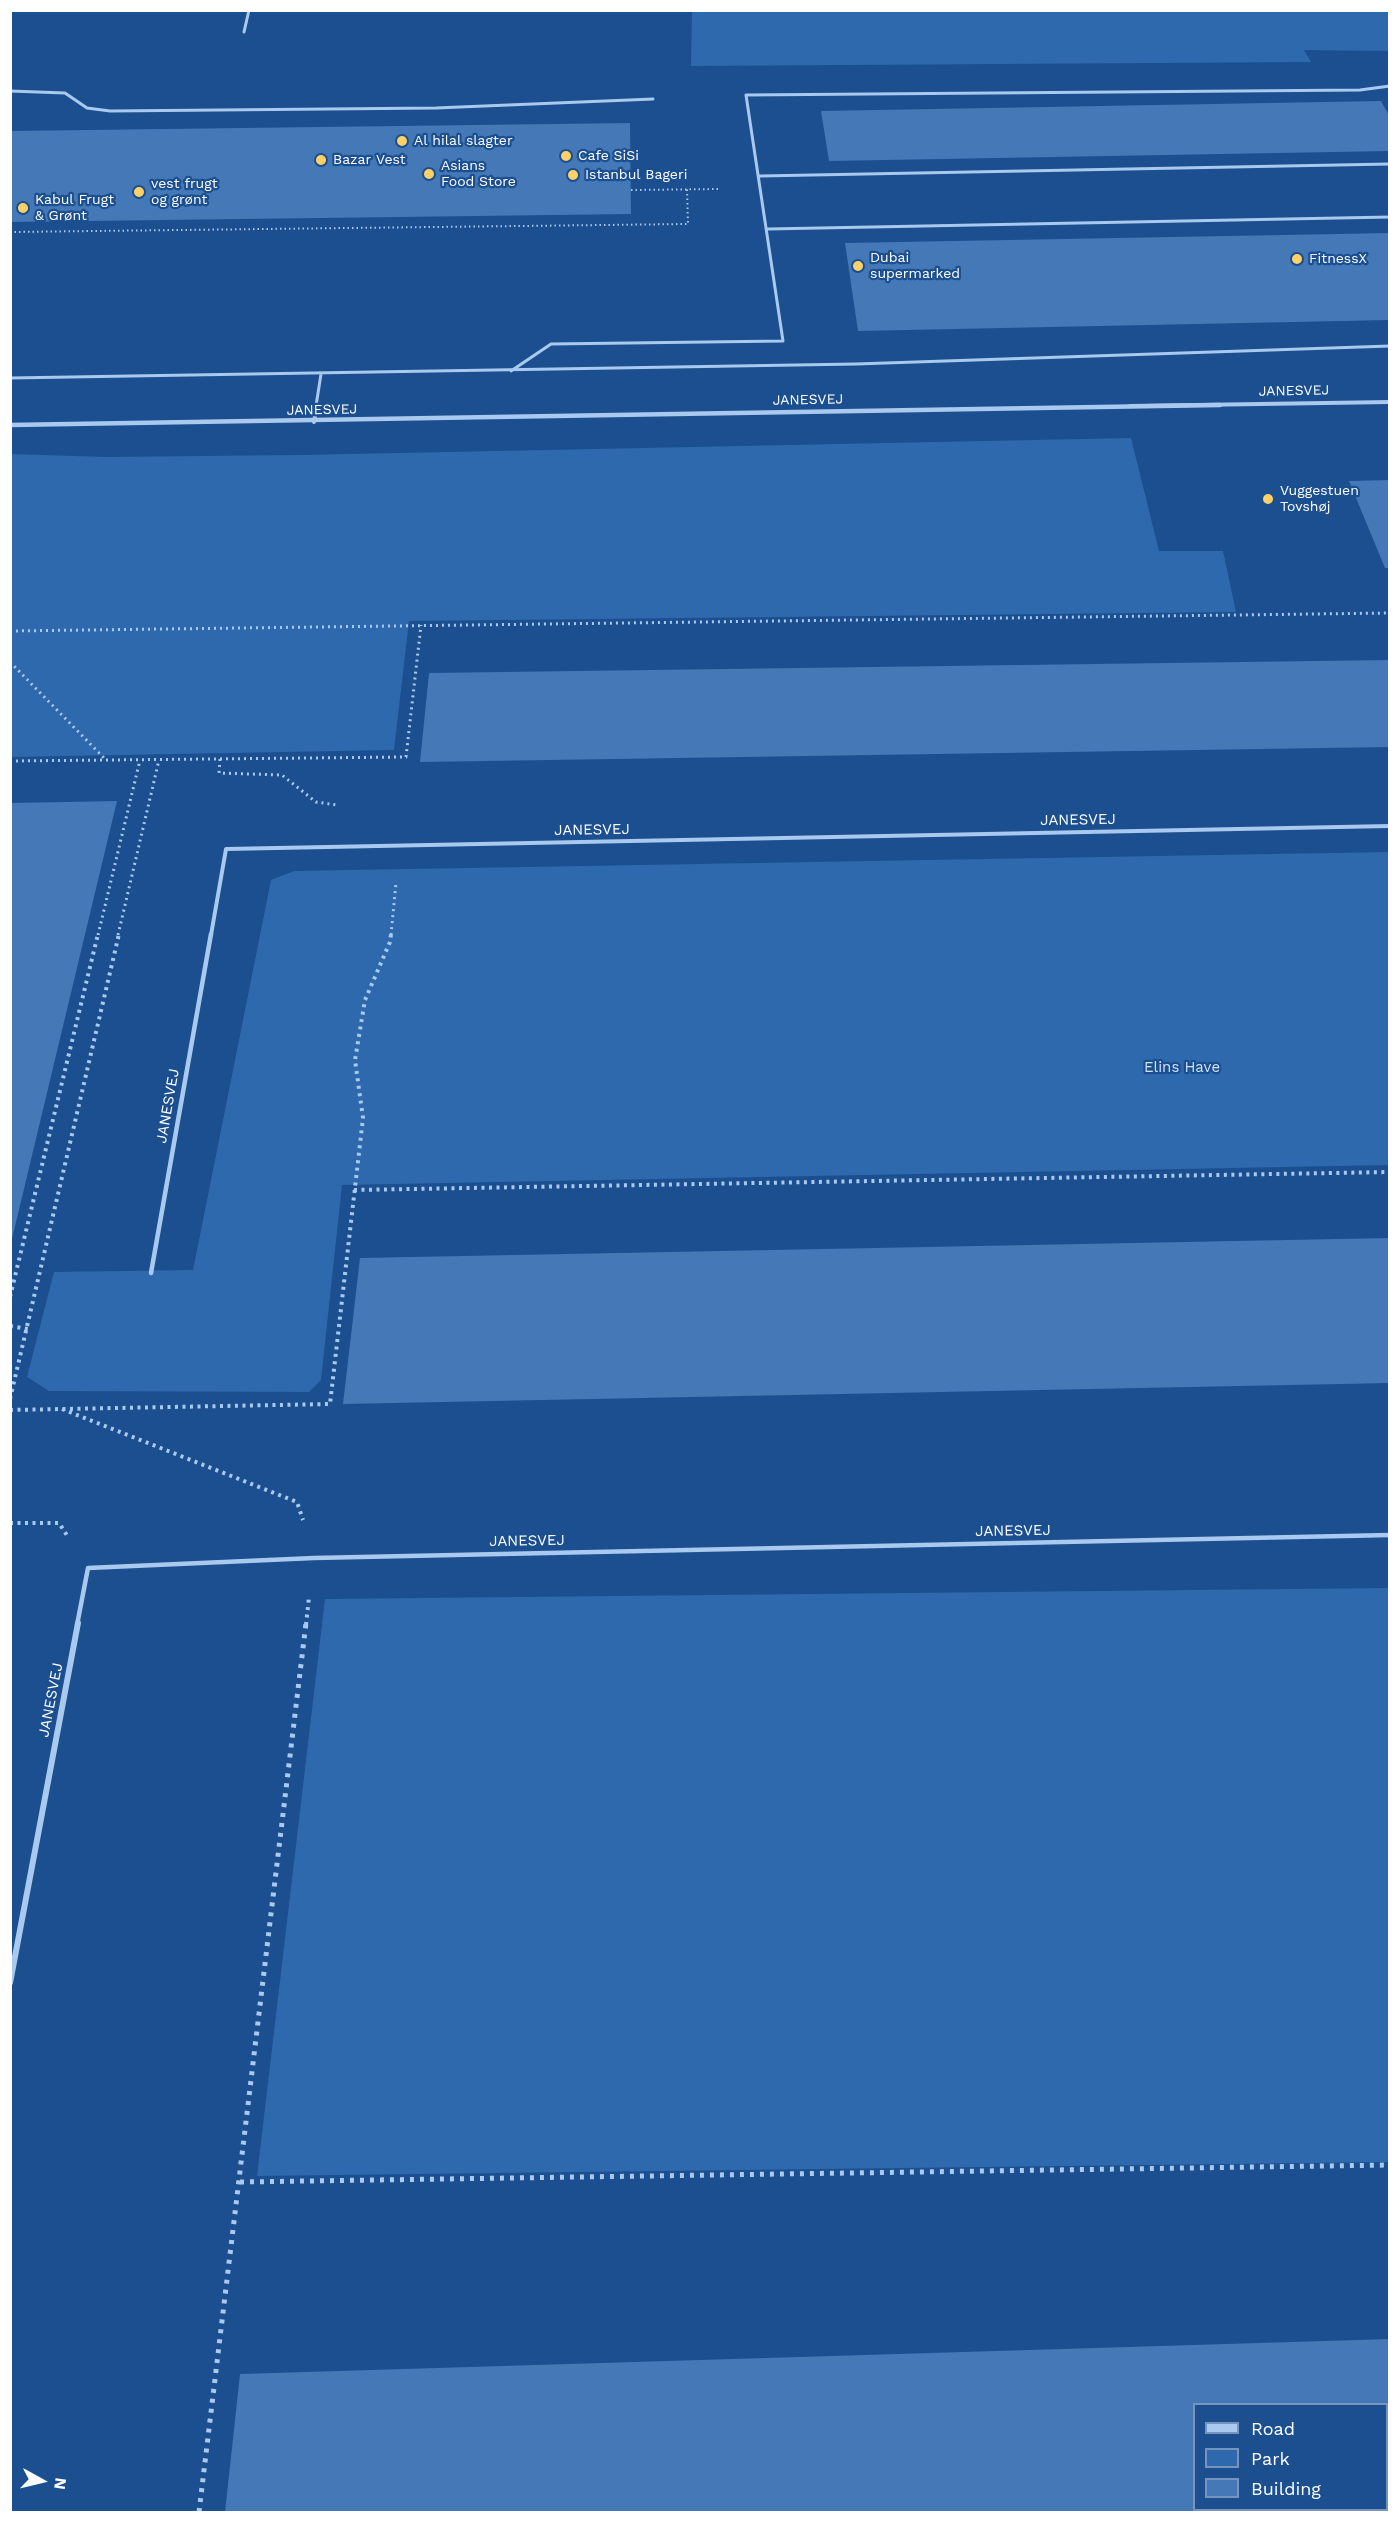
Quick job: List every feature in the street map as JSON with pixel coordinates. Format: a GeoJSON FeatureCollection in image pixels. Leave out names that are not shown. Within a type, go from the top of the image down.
{"type":"FeatureCollection","features":[{"type":"Feature","properties":{"kind":"street","name":"JANESVEJ"},"geometry":{"type":"LineString","coordinates":[[10,425],[314,422],[1389,402]]}},
{"type":"Feature","properties":{"kind":"lane"},"geometry":{"type":"LineString","coordinates":[[244,32],[249,10]]}},
{"type":"Feature","properties":{"kind":"lane"},"geometry":{"type":"LineString","coordinates":[[511,371],[551,344],[783,341],[762,188],[746,96],[1360,90],[1389,86]]}},
{"type":"Feature","properties":{"kind":"lane"},"geometry":{"type":"LineString","coordinates":[[10,91],[65,93],[87,108],[110,111],[436,108],[653,99]]}},
{"type":"Feature","properties":{"kind":"lane"},"geometry":{"type":"LineString","coordinates":[[760,176],[1389,164]]}},
{"type":"Feature","properties":{"kind":"lane"},"geometry":{"type":"LineString","coordinates":[[768,229],[1389,217]]}},
{"type":"Feature","properties":{"kind":"lane"},"geometry":{"type":"LineString","coordinates":[[10,378],[868,363],[1389,346]]}},
{"type":"Feature","properties":{"kind":"lane"},"geometry":{"type":"LineString","coordinates":[[314,422],[321,374]]}},
{"type":"Feature","properties":{"kind":"lane","name":"JANESVEJ"},"geometry":{"type":"LineString","coordinates":[[151,1273],[226,849],[1389,826]]}},
{"type":"Feature","properties":{"kind":"lane","name":"JANESVEJ"},"geometry":{"type":"LineString","coordinates":[[10,1983],[88,1568],[314,1558],[1389,1535]]}},
{"type":"Feature","properties":{"kind":"path"},"geometry":{"type":"LineString","coordinates":[[631,190],[762,188]]}},
{"type":"Feature","properties":{"kind":"path"},"geometry":{"type":"LineString","coordinates":[[10,232],[688,224],[687,189]]}},
{"type":"Feature","properties":{"kind":"path"},"geometry":{"type":"LineString","coordinates":[[10,631],[1389,613]]}},
{"type":"Feature","properties":{"kind":"path"},"geometry":{"type":"LineString","coordinates":[[10,761],[406,756],[421,625]]}},
{"type":"Feature","properties":{"kind":"path"},"geometry":{"type":"LineString","coordinates":[[10,662],[106,760]]}},
{"type":"Feature","properties":{"kind":"path"},"geometry":{"type":"LineString","coordinates":[[220,759],[219,773],[282,775],[316,802],[348,807]]}},
{"type":"Feature","properties":{"kind":"path"},"geometry":{"type":"LineString","coordinates":[[10,1297],[140,760]]}},
{"type":"Feature","properties":{"kind":"path"},"geometry":{"type":"LineString","coordinates":[[10,1399],[159,760]]}},
{"type":"Feature","properties":{"kind":"path"},"geometry":{"type":"LineString","coordinates":[[10,1410],[330,1404],[363,1118],[355,1060],[365,1000],[390,942],[400,846]]}},
{"type":"Feature","properties":{"kind":"path"},"geometry":{"type":"LineString","coordinates":[[354,1190],[1389,1172]]}},
{"type":"Feature","properties":{"kind":"path"},"geometry":{"type":"LineString","coordinates":[[10,1326],[28,1329]]}},
{"type":"Feature","properties":{"kind":"path"},"geometry":{"type":"LineString","coordinates":[[62,1408],[297,1502],[314,1558]]}},
{"type":"Feature","properties":{"kind":"path"},"geometry":{"type":"LineString","coordinates":[[10,1523],[59,1523],[88,1568]]}},
{"type":"Feature","properties":{"kind":"path"},"geometry":{"type":"LineString","coordinates":[[200,2512],[309,1600]]}},
{"type":"Feature","properties":{"kind":"path"},"geometry":{"type":"LineString","coordinates":[[240,2182],[1389,2165]]}},
{"type":"Feature","properties":{"kind":"green space"},"geometry":{"type":"Polygon","coordinates":[[[692,11],[1389,11],[1389,51],[1304,50],[1311,62],[691,66],[692,11]]]}},
{"type":"Feature","properties":{"kind":"green space"},"geometry":{"type":"Polygon","coordinates":[[[1131,438],[1159,551],[1223,551],[1236,612],[409,621],[394,750],[11,757],[11,454],[105,457],[301,455],[1131,438]]]}},
{"type":"Feature","properties":{"kind":"green space","name":"Elins Have"},"geometry":{"type":"Polygon","coordinates":[[[1389,852],[1389,1165],[342,1185],[321,1380],[309,1392],[49,1391],[27,1377],[54,1272],[193,1270],[271,880],[294,871],[1389,852]]]}},
{"type":"Feature","properties":{"kind":"green space"},"geometry":{"type":"Polygon","coordinates":[[[1389,1588],[1389,2162],[257,2176],[325,1599],[1389,1588]]]}},
{"type":"Feature","properties":{"kind":"building"},"geometry":{"type":"Polygon","coordinates":[[[1381,101],[1390,117],[1390,151],[829,161],[821,111],[1381,101]]]}},
{"type":"Feature","properties":{"kind":"building","name":"Bazar Vest"},"geometry":{"type":"Polygon","coordinates":[[[630,123],[631,214],[10,222],[10,131],[630,123]]]}},
{"type":"Feature","properties":{"kind":"building"},"geometry":{"type":"Polygon","coordinates":[[[1390,233],[1390,320],[858,331],[845,243],[1390,233]]]}},
{"type":"Feature","properties":{"kind":"building"},"geometry":{"type":"Polygon","coordinates":[[[1390,480],[1390,568],[1385,568],[1349,481],[1390,480]]]}},
{"type":"Feature","properties":{"kind":"building"},"geometry":{"type":"Polygon","coordinates":[[[1390,660],[1390,747],[420,762],[429,673],[1390,660]]]}},
{"type":"Feature","properties":{"kind":"building"},"geometry":{"type":"Polygon","coordinates":[[[117,801],[11,1243],[10,1243],[10,803],[117,801]]]}},
{"type":"Feature","properties":{"kind":"building"},"geometry":{"type":"Polygon","coordinates":[[[1390,1238],[1390,1383],[343,1404],[360,1258],[1390,1238]]]}},
{"type":"Feature","properties":{"kind":"building"},"geometry":{"type":"Polygon","coordinates":[[[1390,2339],[1390,2512],[225,2512],[240,2374],[1390,2339]]]}},
{"type":"Feature","properties":{"kind":"place","name":"Al hilal slagter"},"geometry":{"type":"Point","coordinates":[402,141]}},
{"type":"Feature","properties":{"kind":"place","name":"Cafe SiSi"},"geometry":{"type":"Point","coordinates":[566,156]}},
{"type":"Feature","properties":{"kind":"place","name":"Bazar Vest"},"geometry":{"type":"Point","coordinates":[321,160]}},
{"type":"Feature","properties":{"kind":"place","name":"Asians Food Store"},"geometry":{"type":"Point","coordinates":[429,174]}},
{"type":"Feature","properties":{"kind":"place","name":"Istanbul Bageri"},"geometry":{"type":"Point","coordinates":[573,175]}},
{"type":"Feature","properties":{"kind":"place","name":"vest frugt og grønt"},"geometry":{"type":"Point","coordinates":[139,192]}},
{"type":"Feature","properties":{"kind":"place","name":"Kabul Frugt & Grønt"},"geometry":{"type":"Point","coordinates":[23,208]}},
{"type":"Feature","properties":{"kind":"place","name":"FitnessX"},"geometry":{"type":"Point","coordinates":[1297,259]}},
{"type":"Feature","properties":{"kind":"place","name":"Dubai supermarked"},"geometry":{"type":"Point","coordinates":[858,266]}},
{"type":"Feature","properties":{"kind":"place","name":"Vuggestuen Tovshøj"},"geometry":{"type":"Point","coordinates":[1268,499]}}]}
